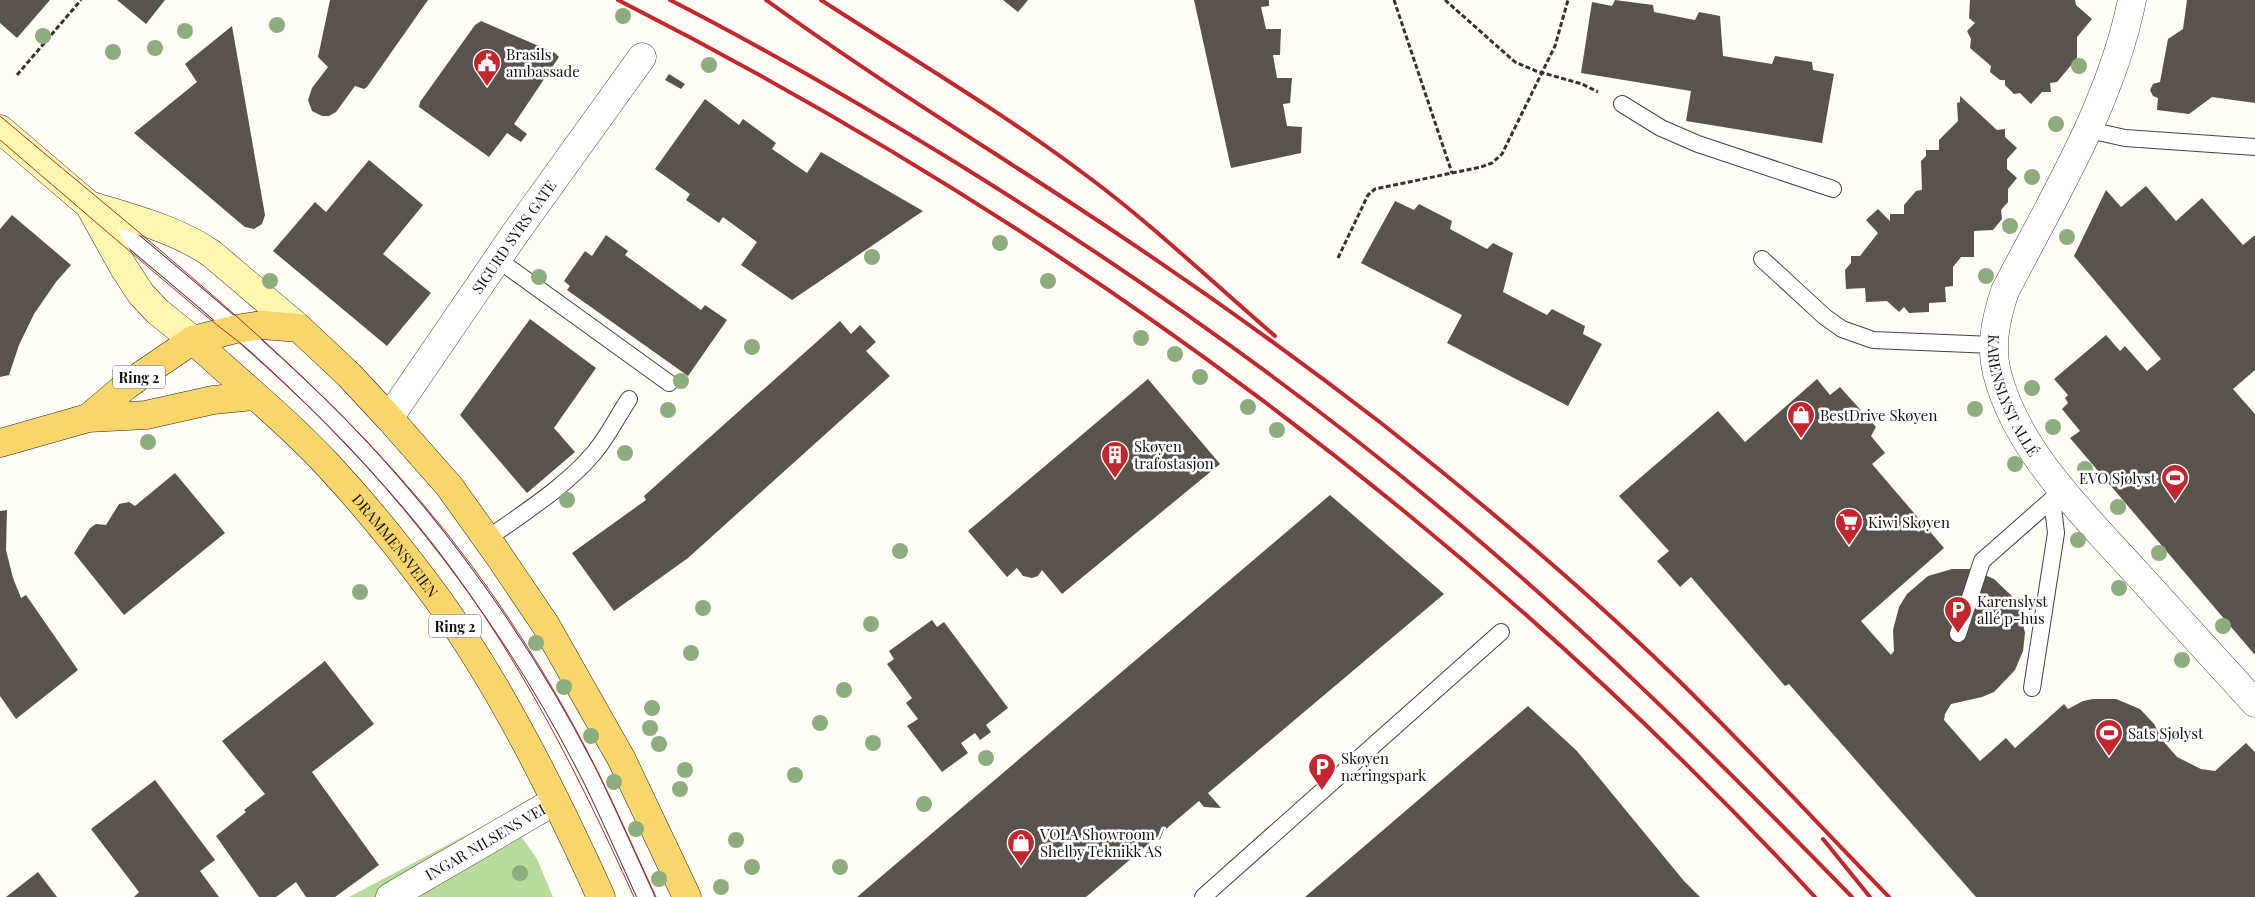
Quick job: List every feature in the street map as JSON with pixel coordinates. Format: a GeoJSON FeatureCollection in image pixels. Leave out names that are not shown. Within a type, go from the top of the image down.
{"type":"FeatureCollection","features":[{"type":"Feature","properties":{"kind":"main road","name":"DRAMMENSVEIEN"},"geometry":{"type":"LineString","coordinates":[[0,128],[89,205],[124,268],[141,294],[158,312],[193,340],[297,433],[388,534],[440,602],[509,716],[555,801],[601,897]]}},
{"type":"Feature","properties":{"kind":"main road","name":"DRAMMENSVEIEN"},"geometry":{"type":"LineString","coordinates":[[89,205],[167,230],[197,243],[212,254],[299,328],[349,376],[390,418],[449,486],[545,624],[622,760],[687,897]]}},
{"type":"Feature","properties":{"kind":"main road","name":"Ring 2"},"geometry":{"type":"LineString","coordinates":[[88,418],[127,385],[193,340],[236,329],[262,325],[299,328]]}},
{"type":"Feature","properties":{"kind":"main road","name":"Ring 2"},"geometry":{"type":"LineString","coordinates":[[0,443],[88,418],[146,415],[213,400],[254,396]]}},
{"type":"Feature","properties":{"kind":"street","name":"KARENSLYST ALLÉ"},"geometry":{"type":"LineString","coordinates":[[2132,0],[2125,34],[2089,130],[2005,292],[1996,316],[1993,344],[1996,372],[2005,398],[2022,434],[2057,495],[2255,703]]}},
{"type":"Feature","properties":{"kind":"street","name":"SIGURD SYRS GATE"},"geometry":{"type":"LineString","coordinates":[[390,418],[497,259],[642,57]]}},
{"type":"Feature","properties":{"kind":"street","name":"INGAR NILSENS VEI"},"geometry":{"type":"LineString","coordinates":[[390,897],[555,801]]}},
{"type":"Feature","properties":{"kind":"lane"},"geometry":{"type":"LineString","coordinates":[[1622,104],[1661,128],[1698,144],[1832,189]]}},
{"type":"Feature","properties":{"kind":"lane"},"geometry":{"type":"LineString","coordinates":[[2089,130],[2125,138],[2255,146]]}},
{"type":"Feature","properties":{"kind":"lane"},"geometry":{"type":"LineString","coordinates":[[89,205],[236,329],[345,432],[374,462],[441,541],[540,687],[591,779],[646,897]]}},
{"type":"Feature","properties":{"kind":"lane"},"geometry":{"type":"LineString","coordinates":[[497,259],[669,382]]}},
{"type":"Feature","properties":{"kind":"lane"},"geometry":{"type":"LineString","coordinates":[[1762,259],[1842,329],[1873,340],[1993,344]]}},
{"type":"Feature","properties":{"kind":"lane"},"geometry":{"type":"LineString","coordinates":[[487,539],[535,504],[594,454],[628,399]]}},
{"type":"Feature","properties":{"kind":"lane"},"geometry":{"type":"LineString","coordinates":[[1958,634],[1982,561],[2057,495]]}},
{"type":"Feature","properties":{"kind":"lane","name":"KARENSLYST ALLÉ"},"geometry":{"type":"LineString","coordinates":[[2032,688],[2056,533],[2057,495]]}},
{"type":"Feature","properties":{"kind":"lane"},"geometry":{"type":"LineString","coordinates":[[1203,897],[1501,632]]}},
{"type":"Feature","properties":{"kind":"path"},"geometry":{"type":"LineString","coordinates":[[17,75],[81,0]]}},
{"type":"Feature","properties":{"kind":"path"},"geometry":{"type":"LineString","coordinates":[[1394,0],[1452,173]]}},
{"type":"Feature","properties":{"kind":"path"},"geometry":{"type":"LineString","coordinates":[[1445,0],[1514,62],[1542,73],[1582,84],[1622,104]]}},
{"type":"Feature","properties":{"kind":"path"},"geometry":{"type":"LineString","coordinates":[[1338,258],[1368,194],[1375,189],[1492,163],[1502,154],[1554,46],[1568,0]]}},
{"type":"Feature","properties":{"kind":"green space"},"geometry":{"type":"Polygon","coordinates":[[[506,814],[537,859],[553,897],[349,897],[506,814]]]}},
{"type":"Feature","properties":{"kind":"building"},"geometry":{"type":"Polygon","coordinates":[[[0,0],[50,0],[17,38],[0,23],[0,0]]]}},
{"type":"Feature","properties":{"kind":"building"},"geometry":{"type":"Polygon","coordinates":[[[117,0],[165,0],[146,24],[117,0]]]}},
{"type":"Feature","properties":{"kind":"building"},"geometry":{"type":"Polygon","coordinates":[[[330,0],[428,0],[367,87],[364,89],[355,86],[336,112],[329,116],[322,116],[312,111],[308,100],[312,88],[328,67],[318,57],[330,0]]]}},
{"type":"Feature","properties":{"kind":"building"},"geometry":{"type":"Polygon","coordinates":[[[1003,0],[1028,0],[1018,12],[1003,0]]]}},
{"type":"Feature","properties":{"kind":"building"},"geometry":{"type":"Polygon","coordinates":[[[1194,0],[1269,0],[1269,6],[1261,7],[1266,29],[1281,29],[1280,55],[1273,55],[1277,78],[1292,78],[1290,103],[1283,104],[1287,126],[1302,127],[1301,153],[1231,168],[1194,0]]]}},
{"type":"Feature","properties":{"kind":"building"},"geometry":{"type":"Polygon","coordinates":[[[1615,0],[1653,5],[1654,12],[1695,20],[1699,12],[1720,16],[1723,56],[1772,64],[1775,56],[1812,62],[1813,70],[1834,74],[1822,143],[1686,121],[1691,91],[1581,73],[1592,2],[1612,6],[1615,0]]]}},
{"type":"Feature","properties":{"kind":"building"},"geometry":{"type":"Polygon","coordinates":[[[1970,0],[2075,0],[2076,5],[2092,19],[2077,37],[2077,58],[2057,82],[2050,83],[2051,92],[2042,92],[2031,104],[2020,93],[2014,94],[2005,85],[2005,80],[2000,80],[1990,72],[1991,66],[1970,48],[1971,39],[1967,31],[1975,23],[1969,18],[1970,0]]]}},
{"type":"Feature","properties":{"kind":"building"},"geometry":{"type":"Polygon","coordinates":[[[2187,0],[2255,0],[2255,103],[2212,97],[2189,114],[2157,110],[2158,98],[2153,96],[2150,90],[2153,84],[2160,82],[2168,39],[2183,29],[2187,0]]]}},
{"type":"Feature","properties":{"kind":"building"},"geometry":{"type":"Polygon","coordinates":[[[481,21],[555,53],[559,57],[514,124],[527,134],[521,142],[507,133],[489,157],[419,107],[420,102],[475,25],[481,21]]]}},
{"type":"Feature","properties":{"kind":"building"},"geometry":{"type":"Polygon","coordinates":[[[232,26],[265,215],[262,224],[254,229],[245,227],[240,223],[134,133],[197,82],[185,64],[232,26]]]}},
{"type":"Feature","properties":{"kind":"building"},"geometry":{"type":"Polygon","coordinates":[[[669,74],[685,84],[681,89],[665,80],[669,74]]]}},
{"type":"Feature","properties":{"kind":"building"},"geometry":{"type":"Polygon","coordinates":[[[1960,96],[1997,130],[2005,129],[2005,137],[2017,148],[2007,159],[2007,169],[2017,178],[2008,189],[2008,202],[2001,210],[2002,219],[1993,230],[1974,231],[1974,257],[1961,257],[1953,267],[1953,286],[1945,287],[1946,302],[1929,303],[1929,312],[1909,313],[1904,307],[1899,312],[1887,301],[1866,302],[1865,288],[1846,289],[1845,270],[1851,263],[1851,256],[1860,256],[1878,233],[1866,220],[1878,209],[1890,221],[1890,214],[1904,214],[1904,205],[1916,191],[1922,190],[1921,161],[1926,156],[1926,150],[1939,150],[1939,140],[1958,121],[1957,103],[1960,102],[1960,96]]]}},
{"type":"Feature","properties":{"kind":"building"},"geometry":{"type":"Polygon","coordinates":[[[705,99],[739,125],[743,119],[776,143],[772,149],[807,173],[821,152],[923,211],[792,300],[741,265],[757,242],[723,217],[719,223],[686,200],[690,194],[655,169],[705,99]]]}},
{"type":"Feature","properties":{"kind":"building"},"geometry":{"type":"Polygon","coordinates":[[[369,160],[423,205],[383,254],[431,293],[387,346],[273,251],[315,202],[326,212],[369,160]]]}},
{"type":"Feature","properties":{"kind":"building"},"geometry":{"type":"Polygon","coordinates":[[[2146,186],[2176,221],[2202,198],[2243,245],[2255,235],[2255,370],[2233,389],[2255,414],[2255,655],[2070,438],[2080,431],[2062,409],[2068,403],[2065,398],[2068,395],[2054,379],[2106,335],[2120,351],[2125,346],[2147,371],[2161,359],[2074,256],[2106,190],[2121,207],[2146,186]]]}},
{"type":"Feature","properties":{"kind":"building"},"geometry":{"type":"Polygon","coordinates":[[[1395,201],[1414,210],[1419,204],[1452,221],[1450,229],[1487,249],[1493,243],[1513,253],[1503,292],[1547,315],[1552,309],[1585,326],[1583,334],[1602,344],[1568,406],[1447,343],[1462,315],[1361,263],[1395,201]]]}},
{"type":"Feature","properties":{"kind":"building"},"geometry":{"type":"Polygon","coordinates":[[[12,215],[71,265],[56,282],[34,314],[19,345],[9,375],[0,377],[0,229],[12,215]]]}},
{"type":"Feature","properties":{"kind":"building"},"geometry":{"type":"Polygon","coordinates":[[[606,235],[628,251],[625,255],[701,310],[705,305],[727,320],[688,376],[567,290],[570,286],[564,281],[585,251],[592,256],[606,235]]]}},
{"type":"Feature","properties":{"kind":"building"},"geometry":{"type":"Polygon","coordinates":[[[530,319],[596,368],[554,428],[575,452],[527,493],[460,415],[530,319]]]}},
{"type":"Feature","properties":{"kind":"building"},"geometry":{"type":"Polygon","coordinates":[[[840,321],[851,334],[860,325],[876,342],[866,351],[890,376],[688,558],[614,611],[572,553],[646,500],[644,496],[840,321]]]}},
{"type":"Feature","properties":{"kind":"building","name":"Skøyen trafostasjon"},"geometry":{"type":"Polygon","coordinates":[[[1148,379],[1220,464],[1062,594],[1042,570],[1038,576],[1032,578],[1023,576],[1017,568],[1007,577],[968,531],[1148,379]]]}},
{"type":"Feature","properties":{"kind":"building"},"geometry":{"type":"Polygon","coordinates":[[[1817,379],[1830,395],[1840,387],[1876,427],[1871,436],[1885,453],[1872,464],[1944,548],[1861,621],[1891,655],[1894,651],[1893,630],[1899,607],[1907,594],[1928,576],[1952,569],[1971,569],[1994,579],[2014,598],[2019,606],[2025,633],[2023,651],[2015,670],[1994,692],[1982,697],[1951,704],[1944,720],[1980,761],[2006,738],[2015,748],[2064,704],[2068,709],[2083,701],[2093,699],[2116,699],[2140,709],[2154,724],[2164,742],[2177,757],[2201,769],[2215,771],[2246,743],[2255,752],[2255,897],[1976,897],[1789,684],[1785,686],[1691,577],[1680,587],[1657,561],[1669,551],[1619,496],[1718,411],[1745,442],[1817,379]]]}},
{"type":"Feature","properties":{"kind":"building"},"geometry":{"type":"Polygon","coordinates":[[[175,473],[225,533],[124,615],[74,553],[90,528],[96,524],[106,525],[119,504],[129,502],[135,506],[175,473]]]}},
{"type":"Feature","properties":{"kind":"building"},"geometry":{"type":"Polygon","coordinates":[[[1330,495],[1444,594],[1208,793],[1221,808],[1204,807],[1199,801],[1086,897],[857,897],[1330,495]]]}},
{"type":"Feature","properties":{"kind":"building"},"geometry":{"type":"Polygon","coordinates":[[[7,510],[6,550],[13,578],[21,598],[26,595],[78,670],[16,719],[0,696],[0,511],[7,510]]]}},
{"type":"Feature","properties":{"kind":"building"},"geometry":{"type":"Polygon","coordinates":[[[932,620],[937,627],[944,622],[1008,708],[986,725],[991,732],[980,740],[975,733],[961,743],[968,753],[942,772],[907,726],[918,719],[906,703],[912,698],[887,664],[894,659],[889,651],[932,620]]]}},
{"type":"Feature","properties":{"kind":"building"},"geometry":{"type":"Polygon","coordinates":[[[325,661],[374,724],[312,772],[379,865],[335,897],[306,897],[296,882],[276,897],[259,897],[216,836],[246,812],[244,810],[265,794],[222,741],[325,661]]]}},
{"type":"Feature","properties":{"kind":"building"},"geometry":{"type":"Polygon","coordinates":[[[1528,706],[1577,751],[1684,881],[1700,897],[1305,897],[1528,706]]]}},
{"type":"Feature","properties":{"kind":"building"},"geometry":{"type":"Polygon","coordinates":[[[155,780],[215,860],[200,871],[219,897],[134,897],[139,892],[91,829],[155,780]]]}},
{"type":"Feature","properties":{"kind":"building"},"geometry":{"type":"Polygon","coordinates":[[[38,872],[57,897],[6,897],[38,872]]]}},
{"type":"Feature","properties":{"kind":"tram line"},"geometry":{"type":"LineString","coordinates":[[0,116],[250,328],[367,441],[421,502],[490,591],[524,641],[556,694],[599,774],[656,897]]}},
{"type":"Feature","properties":{"kind":"tram line"},"geometry":{"type":"LineString","coordinates":[[0,140],[180,294],[250,351],[328,426],[401,505],[437,549],[502,643],[559,742],[634,897]]}},
{"type":"Feature","properties":{"kind":"railway"},"geometry":{"type":"LineString","coordinates":[[618,0],[784,89],[946,184],[1103,287],[1256,396],[1404,511],[1547,634],[1684,762],[1815,897]]}},
{"type":"Feature","properties":{"kind":"railway"},"geometry":{"type":"LineString","coordinates":[[670,0],[818,80],[1032,210],[1167,301],[1299,396],[1428,497],[1584,633],[1720,763],[1852,897]]}},
{"type":"Feature","properties":{"kind":"railway"},"geometry":{"type":"LineString","coordinates":[[766,0],[878,77],[1148,254],[1305,365],[1381,423],[1493,514],[1602,608],[1727,729],[1889,897]]}},
{"type":"Feature","properties":{"kind":"railway"},"geometry":{"type":"LineString","coordinates":[[821,0],[989,107],[1055,152],[1159,234],[1275,336]]}},
{"type":"Feature","properties":{"kind":"railway"},"geometry":{"type":"LineString","coordinates":[[1823,839],[1870,897]]}},
{"type":"Feature","properties":{"kind":"place","name":"Brasils ambassade"},"geometry":{"type":"Point","coordinates":[487,87]}},
{"type":"Feature","properties":{"kind":"place","name":"BestDrive Skøyen"},"geometry":{"type":"Point","coordinates":[1801,439]}},
{"type":"Feature","properties":{"kind":"place","name":"Skøyen trafostasjon"},"geometry":{"type":"Point","coordinates":[1115,479]}},
{"type":"Feature","properties":{"kind":"place","name":"EVO Sjølyst"},"geometry":{"type":"Point","coordinates":[2175,502]}},
{"type":"Feature","properties":{"kind":"place","name":"Kiwi Skøyen"},"geometry":{"type":"Point","coordinates":[1849,546]}},
{"type":"Feature","properties":{"kind":"place","name":"Karenslyst allé p-hus"},"geometry":{"type":"Point","coordinates":[1958,634]}},
{"type":"Feature","properties":{"kind":"place","name":"Sats Sjølyst"},"geometry":{"type":"Point","coordinates":[2109,757]}},
{"type":"Feature","properties":{"kind":"place","name":"Skøyen næringspark"},"geometry":{"type":"Point","coordinates":[1322,791]}},
{"type":"Feature","properties":{"kind":"place","name":"VOLA Showroom / Shelby Teknikk AS"},"geometry":{"type":"Point","coordinates":[1021,867]}}]}
